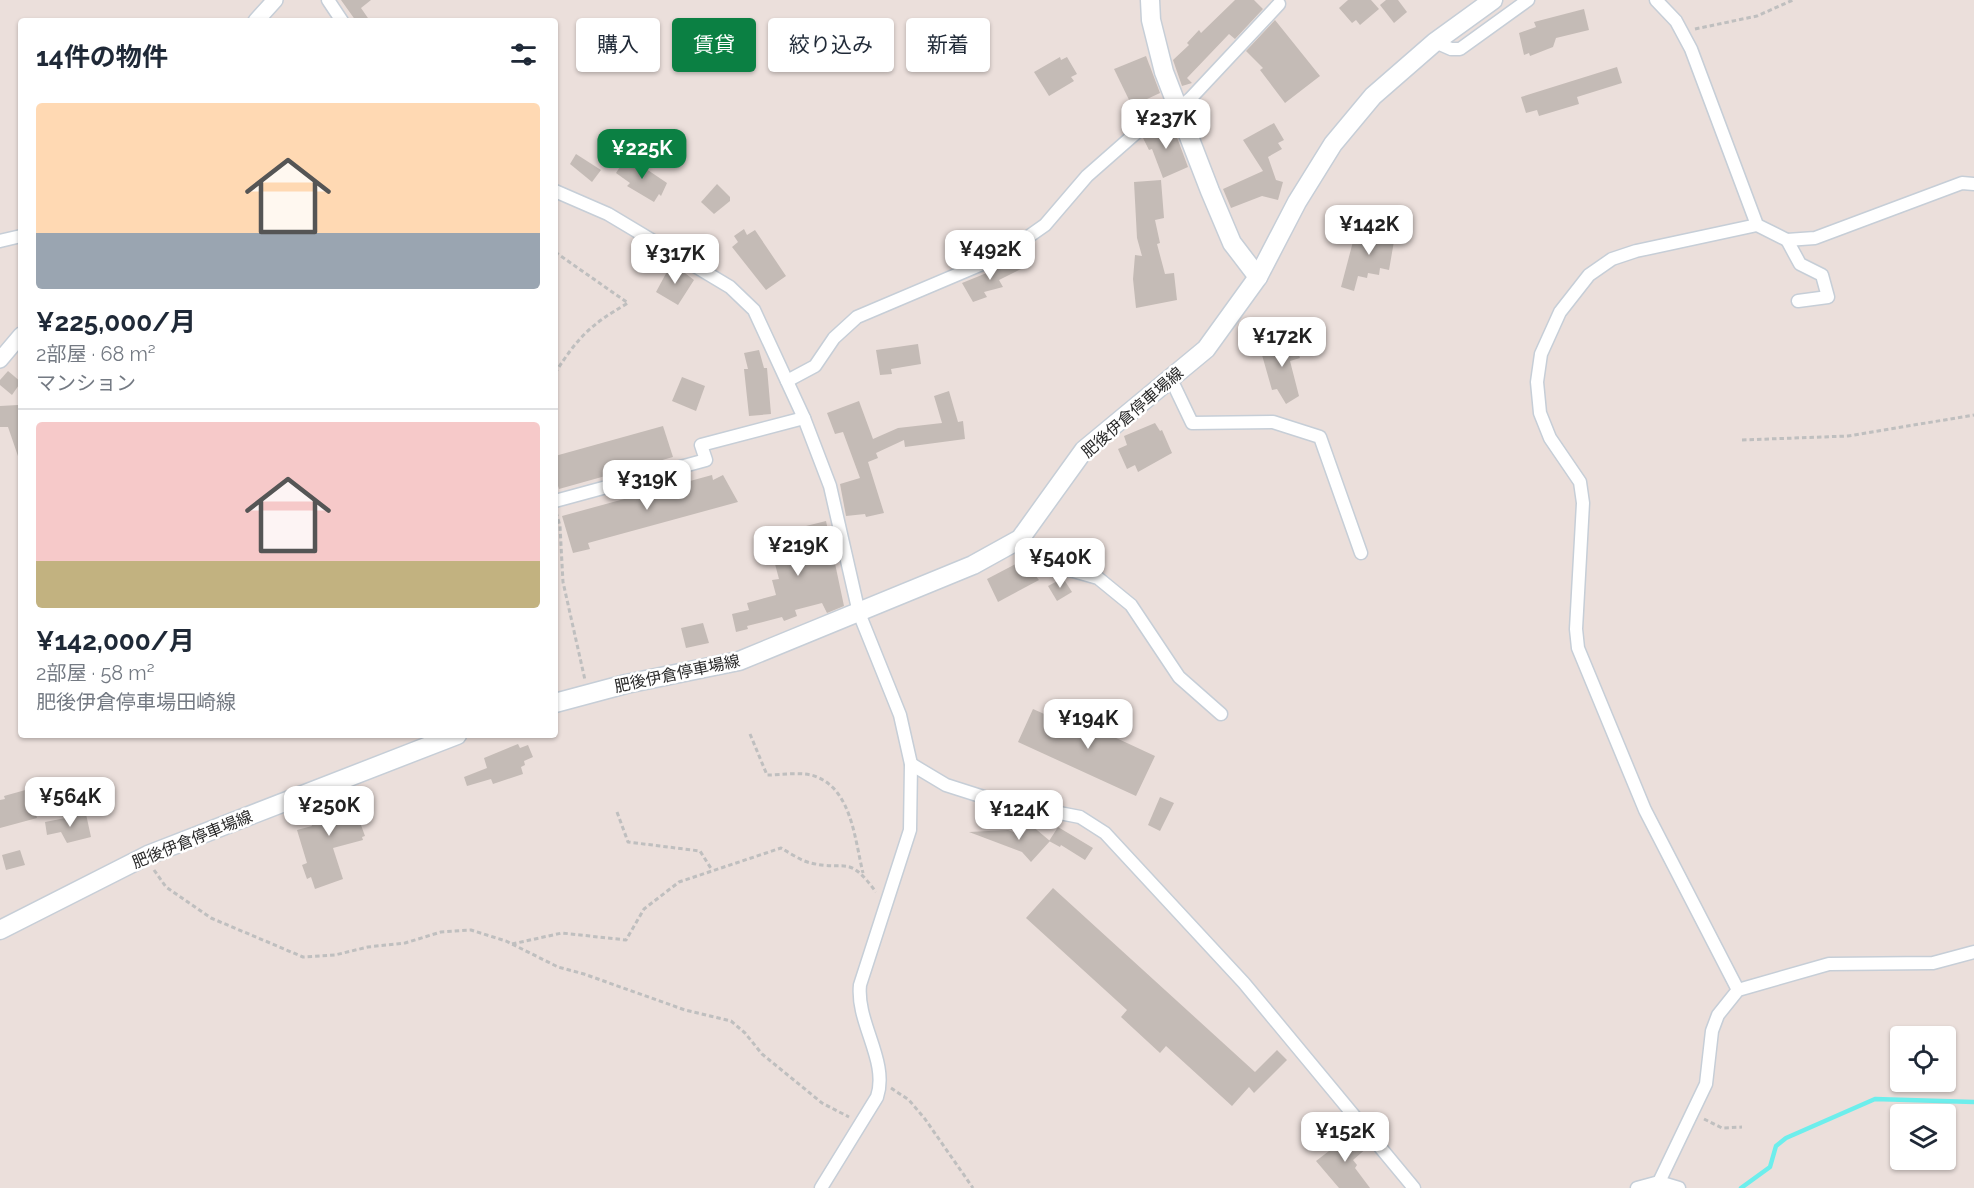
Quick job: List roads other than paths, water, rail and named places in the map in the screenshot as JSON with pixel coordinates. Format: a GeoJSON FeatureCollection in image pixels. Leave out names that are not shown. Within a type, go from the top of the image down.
{"type":"FeatureCollection","features":[{"type":"Feature","properties":{"kind":"main road"},"geometry":{"type":"LineString","coordinates":[[1150,0],[1152,20],[1164,72],[1232,243],[1258,277]]}},
{"type":"Feature","properties":{"kind":"main road","name":"肥後伊倉停車場線"},"geometry":{"type":"LineString","coordinates":[[558,702],[588,693],[739,661],[973,564],[1020,539],[1084,450],[1206,349],[1258,277],[1297,202],[1333,144],[1373,96],[1435,42],[1493,0]]}},
{"type":"Feature","properties":{"kind":"main road","name":"肥後伊倉停車場線"},"geometry":{"type":"LineString","coordinates":[[0,930],[147,855],[449,738]]}},
{"type":"Feature","properties":{"kind":"street"},"geometry":{"type":"LineString","coordinates":[[259,18],[275,0]]}},
{"type":"Feature","properties":{"kind":"street"},"geometry":{"type":"LineString","coordinates":[[328,0],[340,18]]}},
{"type":"Feature","properties":{"kind":"street"},"geometry":{"type":"LineString","coordinates":[[1435,42],[1451,49],[1460,49],[1528,0]]}},
{"type":"Feature","properties":{"kind":"street"},"geometry":{"type":"LineString","coordinates":[[1656,0],[1676,21],[1691,49],[1757,225]]}},
{"type":"Feature","properties":{"kind":"street"},"geometry":{"type":"LineString","coordinates":[[787,381],[815,366],[834,338],[857,317],[1002,256],[1045,225],[1087,176],[1145,125],[1179,108],[1279,4]]}},
{"type":"Feature","properties":{"kind":"street"},"geometry":{"type":"LineString","coordinates":[[1738,990],[1645,810],[1578,648],[1576,629],[1583,503],[1580,482],[1550,438],[1540,412],[1537,382],[1540,354],[1560,312],[1589,275],[1604,265],[1636,251],[1757,225],[1787,240],[1815,238],[1962,183],[1974,184]]}},
{"type":"Feature","properties":{"kind":"street"},"geometry":{"type":"LineString","coordinates":[[558,192],[608,214],[730,287],[754,310],[804,418],[830,486],[859,613],[900,715],[911,764],[910,830],[860,985],[858,1000],[882,1082],[861,1123],[821,1188]]}},
{"type":"Feature","properties":{"kind":"street"},"geometry":{"type":"LineString","coordinates":[[0,241],[18,237]]}},
{"type":"Feature","properties":{"kind":"street"},"geometry":{"type":"LineString","coordinates":[[1787,240],[1800,264],[1822,275],[1828,297],[1798,301]]}},
{"type":"Feature","properties":{"kind":"street"},"geometry":{"type":"LineString","coordinates":[[0,360],[18,339]]}},
{"type":"Feature","properties":{"kind":"street"},"geometry":{"type":"LineString","coordinates":[[1170,377],[1191,423],[1273,422],[1320,437],[1361,553]]}},
{"type":"Feature","properties":{"kind":"street"},"geometry":{"type":"LineString","coordinates":[[558,500],[706,460],[701,445],[804,418]]}},
{"type":"Feature","properties":{"kind":"street"},"geometry":{"type":"LineString","coordinates":[[1020,539],[1038,561],[1098,578],[1131,605],[1179,677],[1221,714]]}},
{"type":"Feature","properties":{"kind":"street"},"geometry":{"type":"LineString","coordinates":[[911,764],[946,784],[993,800],[1080,817],[1105,833],[1244,984],[1414,1188]]}},
{"type":"Feature","properties":{"kind":"street"},"geometry":{"type":"LineString","coordinates":[[1659,1182],[1706,1084],[1712,1031],[1724,1005],[1738,990],[1829,964],[1933,963],[1974,952]]}},
{"type":"Feature","properties":{"kind":"street"},"geometry":{"type":"LineString","coordinates":[[1637,1188],[1659,1182],[1679,1188]]}},
{"type":"Feature","properties":{"kind":"waterway"},"geometry":{"type":"LineString","coordinates":[[1741,1188],[1770,1167],[1776,1146],[1786,1138],[1875,1099],[1974,1102]]}}]}
